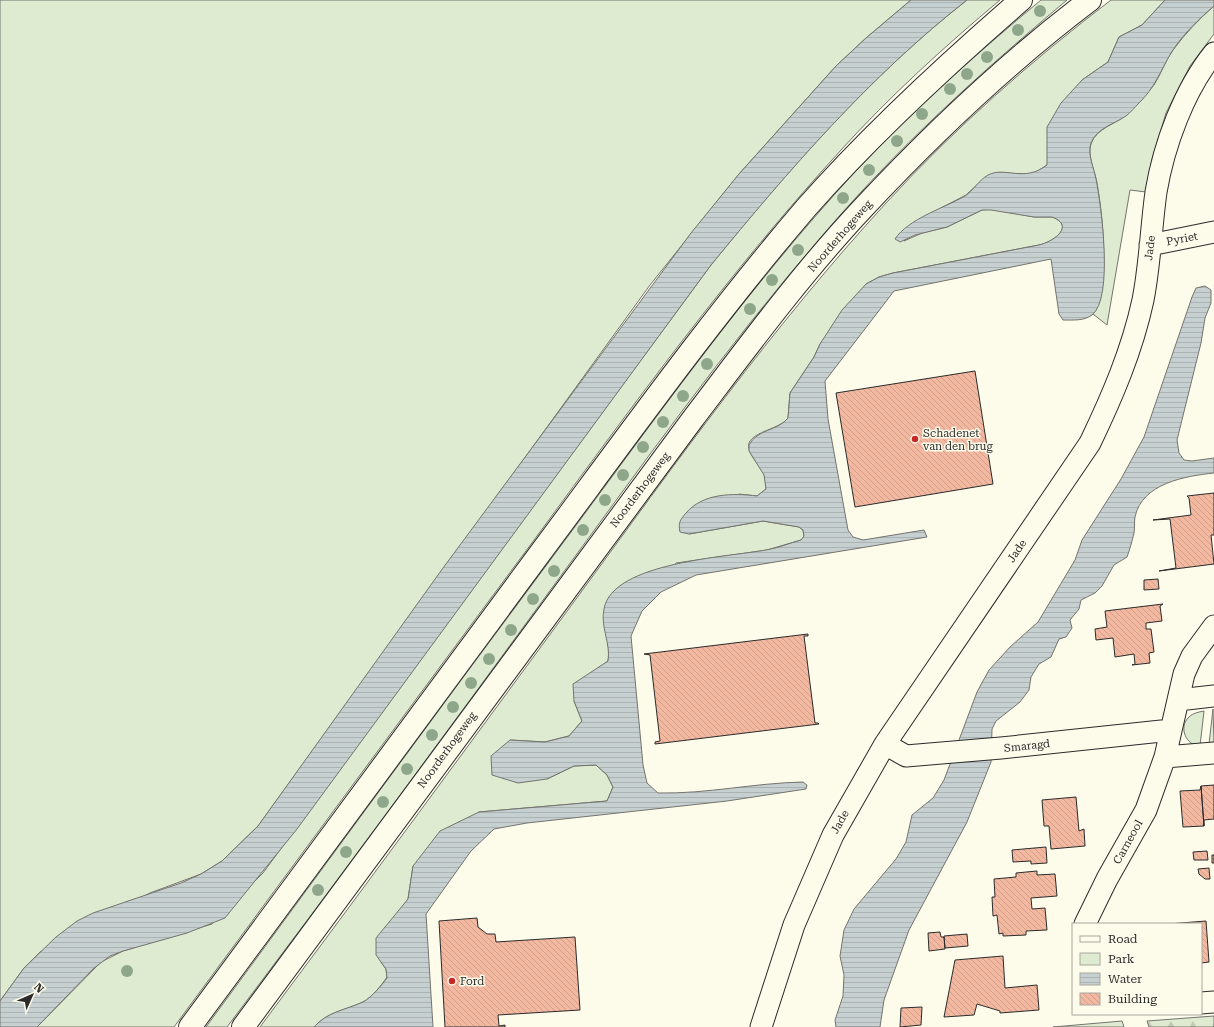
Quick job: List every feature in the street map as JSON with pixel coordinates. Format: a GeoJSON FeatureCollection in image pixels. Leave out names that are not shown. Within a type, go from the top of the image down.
{"type":"FeatureCollection","features":[{"type":"Feature","properties":{"kind":"main road"},"geometry":{"type":"LineString","coordinates":[[190,1027],[627,434],[713,322],[807,208],[842,169],[926,84],[1021,0]]}},
{"type":"Feature","properties":{"kind":"main road","name":"Noorderhogeweg"},"geometry":{"type":"LineString","coordinates":[[243,1027],[692,420],[795,288],[862,209],[963,107],[1015,60],[1090,0]]}},
{"type":"Feature","properties":{"kind":"street","name":"Jade"},"geometry":{"type":"LineString","coordinates":[[761,1027],[794,925],[833,835],[885,744],[1090,443],[1115,389],[1132,343],[1143,300],[1156,191],[1174,122],[1200,71],[1214,53]]}},
{"type":"Feature","properties":{"kind":"street","name":"Pyriet"},"geometry":{"type":"LineString","coordinates":[[1150,245],[1214,232]]}},
{"type":"Feature","properties":{"kind":"street"},"geometry":{"type":"LineString","coordinates":[[1214,626],[1192,656],[1184,674],[1165,757],[1214,754]]}},
{"type":"Feature","properties":{"kind":"street"},"geometry":{"type":"LineString","coordinates":[[1178,700],[1214,696]]}},
{"type":"Feature","properties":{"kind":"street","name":"Smaragd"},"geometry":{"type":"LineString","coordinates":[[885,744],[906,756],[929,755],[1171,730]]}},
{"type":"Feature","properties":{"kind":"street","name":"Carneool"},"geometry":{"type":"LineString","coordinates":[[1085,923],[1107,879],[1146,810],[1165,757]]}},
{"type":"Feature","properties":{"kind":"street"},"geometry":{"type":"LineString","coordinates":[[1202,1002],[1214,1002]]}},
{"type":"Feature","properties":{"kind":"green space"},"geometry":{"type":"Polygon","coordinates":[[[0,0],[911,0],[866,38],[836,66],[739,174],[650,285],[258,826],[222,861],[201,874],[150,893],[40,952],[24,968],[0,1001],[0,0]]]}},
{"type":"Feature","properties":{"kind":"green space"},"geometry":{"type":"Polygon","coordinates":[[[967,0],[1000,0],[918,72],[879,110],[841,150],[760,243],[684,339],[610,437],[174,1027],[37,1027],[101,962],[123,951],[212,924],[263,873],[711,265],[740,229],[800,159],[864,92],[931,29],[967,0]]]}},
{"type":"Feature","properties":{"kind":"green space"},"geometry":{"type":"Polygon","coordinates":[[[1041,0],[1067,0],[1002,55],[909,142],[822,236],[751,322],[682,411],[389,810],[227,1027],[206,1027],[663,408],[775,264],[814,217],[899,127],[969,62],[1041,0]]]}},
{"type":"Feature","properties":{"kind":"green space"},"geometry":{"type":"Polygon","coordinates":[[[1111,0],[1165,0],[1142,25],[1119,37],[1108,62],[1082,80],[1047,165],[1036,172],[1028,174],[999,173],[980,182],[966,195],[939,209],[904,241],[922,233],[947,227],[982,210],[991,209],[1034,217],[1052,217],[1059,221],[1062,225],[1060,233],[1050,241],[1039,245],[893,273],[879,277],[866,284],[820,344],[814,357],[790,393],[788,418],[779,425],[756,436],[749,443],[751,455],[765,476],[766,489],[757,496],[739,494],[689,534],[763,521],[799,527],[803,530],[804,537],[801,540],[767,550],[676,563],[608,644],[608,661],[596,670],[574,701],[582,721],[569,736],[545,742],[510,740],[547,779],[574,766],[596,765],[607,775],[613,787],[607,801],[479,812],[413,866],[408,899],[402,908],[381,962],[386,969],[387,977],[373,994],[363,1002],[331,1014],[314,1027],[260,1027],[726,396],[804,297],[887,202],[939,148],[1023,71],[1111,0]]]}},
{"type":"Feature","properties":{"kind":"green space"},"geometry":{"type":"Polygon","coordinates":[[[1214,6],[1214,34],[1190,66],[1166,113],[1152,159],[1146,192],[1130,190],[1107,325],[1093,314],[1102,286],[1104,250],[1097,183],[1090,153],[1091,144],[1098,134],[1125,116],[1148,92],[1154,85],[1173,50],[1182,38],[1214,6]]]}},
{"type":"Feature","properties":{"kind":"green space"},"geometry":{"type":"Polygon","coordinates":[[[1213,709],[1214,744],[1209,744],[1213,709]]]}},
{"type":"Feature","properties":{"kind":"green space"},"geometry":{"type":"Polygon","coordinates":[[[1204,711],[1200,746],[1191,743],[1187,739],[1184,726],[1186,721],[1191,716],[1204,711]]]}},
{"type":"Feature","properties":{"kind":"green space"},"geometry":{"type":"Polygon","coordinates":[[[1214,1016],[1214,1027],[1149,1027],[1147,1021],[1214,1016]]]}},
{"type":"Feature","properties":{"kind":"green space"},"geometry":{"type":"Polygon","coordinates":[[[1122,1021],[1124,1027],[1053,1027],[1122,1021]]]}},
{"type":"Feature","properties":{"kind":"water"},"geometry":{"type":"Polygon","coordinates":[[[911,0],[967,0],[931,29],[897,60],[832,125],[770,194],[711,265],[297,829],[225,918],[187,933],[110,956],[94,968],[37,1027],[0,1027],[0,1001],[24,968],[56,937],[77,921],[93,913],[181,883],[201,874],[222,861],[258,826],[443,568],[691,233],[739,174],[836,66],[866,38],[911,0]]]}},
{"type":"Feature","properties":{"kind":"water"},"geometry":{"type":"Polygon","coordinates":[[[1165,0],[1214,0],[1214,6],[1180,40],[1153,86],[1144,98],[1126,116],[1106,127],[1097,134],[1091,143],[1090,156],[1101,208],[1104,250],[1103,290],[1099,305],[1092,315],[1082,319],[1063,320],[1059,314],[1051,259],[894,291],[825,381],[828,419],[848,530],[853,537],[863,540],[924,530],[927,537],[696,575],[661,592],[642,611],[631,636],[643,765],[647,783],[658,793],[694,792],[767,784],[803,782],[807,785],[806,789],[727,801],[527,823],[494,829],[471,851],[426,914],[433,1027],[314,1027],[330,1015],[366,1000],[387,978],[386,969],[376,955],[376,938],[408,899],[413,866],[440,831],[479,812],[607,801],[613,787],[607,775],[596,765],[574,766],[547,779],[518,783],[492,775],[491,756],[510,740],[545,742],[569,736],[582,721],[574,701],[573,684],[608,661],[609,654],[603,622],[604,609],[612,593],[627,581],[674,564],[766,550],[801,540],[804,536],[803,530],[799,527],[763,521],[689,534],[680,532],[679,524],[686,513],[701,501],[728,495],[757,496],[766,489],[764,475],[749,451],[749,445],[757,436],[779,425],[788,418],[790,393],[814,357],[820,344],[842,310],[866,284],[879,277],[893,273],[1039,245],[1050,241],[1060,233],[1062,225],[1059,221],[1052,217],[1034,217],[991,210],[982,210],[947,227],[915,235],[900,242],[895,239],[901,232],[917,220],[965,196],[988,175],[1001,172],[1023,174],[1030,173],[1047,165],[1047,127],[1061,103],[1082,80],[1108,62],[1119,37],[1142,25],[1165,0]]]}},
{"type":"Feature","properties":{"kind":"water"},"geometry":{"type":"Polygon","coordinates":[[[1205,286],[1211,290],[1211,303],[1205,318],[1201,343],[1177,440],[1179,453],[1184,460],[1192,461],[1214,458],[1214,473],[1191,476],[1167,483],[1146,496],[1139,505],[1135,517],[1134,533],[1127,557],[1114,565],[1102,586],[1095,593],[1081,600],[1079,609],[1070,620],[1072,628],[1066,637],[1059,639],[1051,657],[1039,664],[1031,677],[1029,690],[1020,702],[996,721],[992,729],[991,762],[967,822],[909,930],[884,1000],[880,1027],[836,1027],[835,1020],[843,996],[844,975],[840,956],[844,930],[854,909],[896,859],[906,842],[912,815],[933,798],[944,780],[977,692],[989,670],[1010,647],[1038,622],[1075,560],[1082,540],[1121,479],[1144,437],[1192,297],[1196,288],[1205,286]]]}},
{"type":"Feature","properties":{"kind":"building","name":"Schadenet van den brug"},"geometry":{"type":"Polygon","coordinates":[[[975,371],[993,484],[855,507],[836,393],[975,371]]]}},
{"type":"Feature","properties":{"kind":"building"},"geometry":{"type":"Polygon","coordinates":[[[1214,493],[1214,535],[1211,535],[1214,564],[1159,571],[1176,568],[1170,519],[1153,520],[1191,515],[1189,498],[1187,496],[1214,493]]]}},
{"type":"Feature","properties":{"kind":"building"},"geometry":{"type":"Polygon","coordinates":[[[1158,579],[1159,589],[1144,590],[1144,580],[1158,579]]]}},
{"type":"Feature","properties":{"kind":"building"},"geometry":{"type":"Polygon","coordinates":[[[1163,604],[1160,606],[1162,621],[1146,623],[1146,629],[1151,629],[1154,652],[1149,653],[1150,663],[1132,665],[1135,664],[1134,654],[1115,657],[1113,638],[1096,640],[1095,629],[1107,627],[1105,611],[1163,604]]]}},
{"type":"Feature","properties":{"kind":"building"},"geometry":{"type":"Polygon","coordinates":[[[808,634],[808,636],[804,636],[815,723],[819,724],[655,744],[655,742],[660,741],[650,655],[644,654],[808,634]]]}},
{"type":"Feature","properties":{"kind":"building"},"geometry":{"type":"Polygon","coordinates":[[[1214,785],[1214,819],[1204,820],[1204,826],[1201,786],[1214,785]]]}},
{"type":"Feature","properties":{"kind":"building"},"geometry":{"type":"Polygon","coordinates":[[[1201,786],[1204,826],[1183,827],[1180,791],[1200,790],[1201,786]]]}},
{"type":"Feature","properties":{"kind":"building"},"geometry":{"type":"Polygon","coordinates":[[[1076,797],[1079,831],[1084,829],[1085,846],[1051,849],[1049,826],[1044,826],[1042,800],[1076,797]]]}},
{"type":"Feature","properties":{"kind":"building"},"geometry":{"type":"Polygon","coordinates":[[[1046,847],[1047,863],[1031,864],[1031,861],[1013,862],[1012,850],[1046,847]]]}},
{"type":"Feature","properties":{"kind":"building"},"geometry":{"type":"Polygon","coordinates":[[[1207,851],[1208,860],[1194,860],[1193,852],[1207,851]]]}},
{"type":"Feature","properties":{"kind":"building"},"geometry":{"type":"Polygon","coordinates":[[[1212,855],[1214,855],[1214,863],[1212,863],[1212,855]]]}},
{"type":"Feature","properties":{"kind":"building"},"geometry":{"type":"Polygon","coordinates":[[[1209,868],[1210,879],[1205,879],[1199,874],[1198,869],[1209,868]]]}},
{"type":"Feature","properties":{"kind":"building"},"geometry":{"type":"Polygon","coordinates":[[[1037,871],[1037,875],[1055,874],[1057,896],[1031,898],[1032,909],[1045,908],[1047,930],[1026,931],[1026,935],[1003,936],[1003,933],[999,934],[997,915],[993,916],[992,897],[995,897],[994,879],[1016,877],[1016,873],[1037,871]]]}},
{"type":"Feature","properties":{"kind":"building"},"geometry":{"type":"Polygon","coordinates":[[[477,918],[478,927],[487,934],[495,934],[496,942],[575,937],[580,1010],[498,1015],[499,1026],[505,1025],[505,1027],[445,1027],[439,921],[477,918]]]}},
{"type":"Feature","properties":{"kind":"building"},"geometry":{"type":"Polygon","coordinates":[[[1206,921],[1209,962],[1202,963],[1202,923],[1181,923],[1206,921]]]}},
{"type":"Feature","properties":{"kind":"building"},"geometry":{"type":"Polygon","coordinates":[[[940,932],[941,937],[944,937],[945,949],[929,951],[928,933],[940,932]]]}},
{"type":"Feature","properties":{"kind":"building"},"geometry":{"type":"Polygon","coordinates":[[[967,934],[968,946],[945,948],[944,936],[967,934]]]}},
{"type":"Feature","properties":{"kind":"building"},"geometry":{"type":"Polygon","coordinates":[[[1003,956],[1005,988],[1037,985],[1039,1010],[1000,1013],[1000,1011],[977,1004],[974,1015],[944,1017],[955,960],[1003,956]]]}},
{"type":"Feature","properties":{"kind":"building"},"geometry":{"type":"Polygon","coordinates":[[[922,1007],[921,1025],[900,1027],[901,1008],[922,1007]]]}},
{"type":"Feature","properties":{"kind":"place","name":"Schadenet van den brug"},"geometry":{"type":"Point","coordinates":[915,439]}},
{"type":"Feature","properties":{"kind":"place","name":"Ford"},"geometry":{"type":"Point","coordinates":[452,981]}}]}
